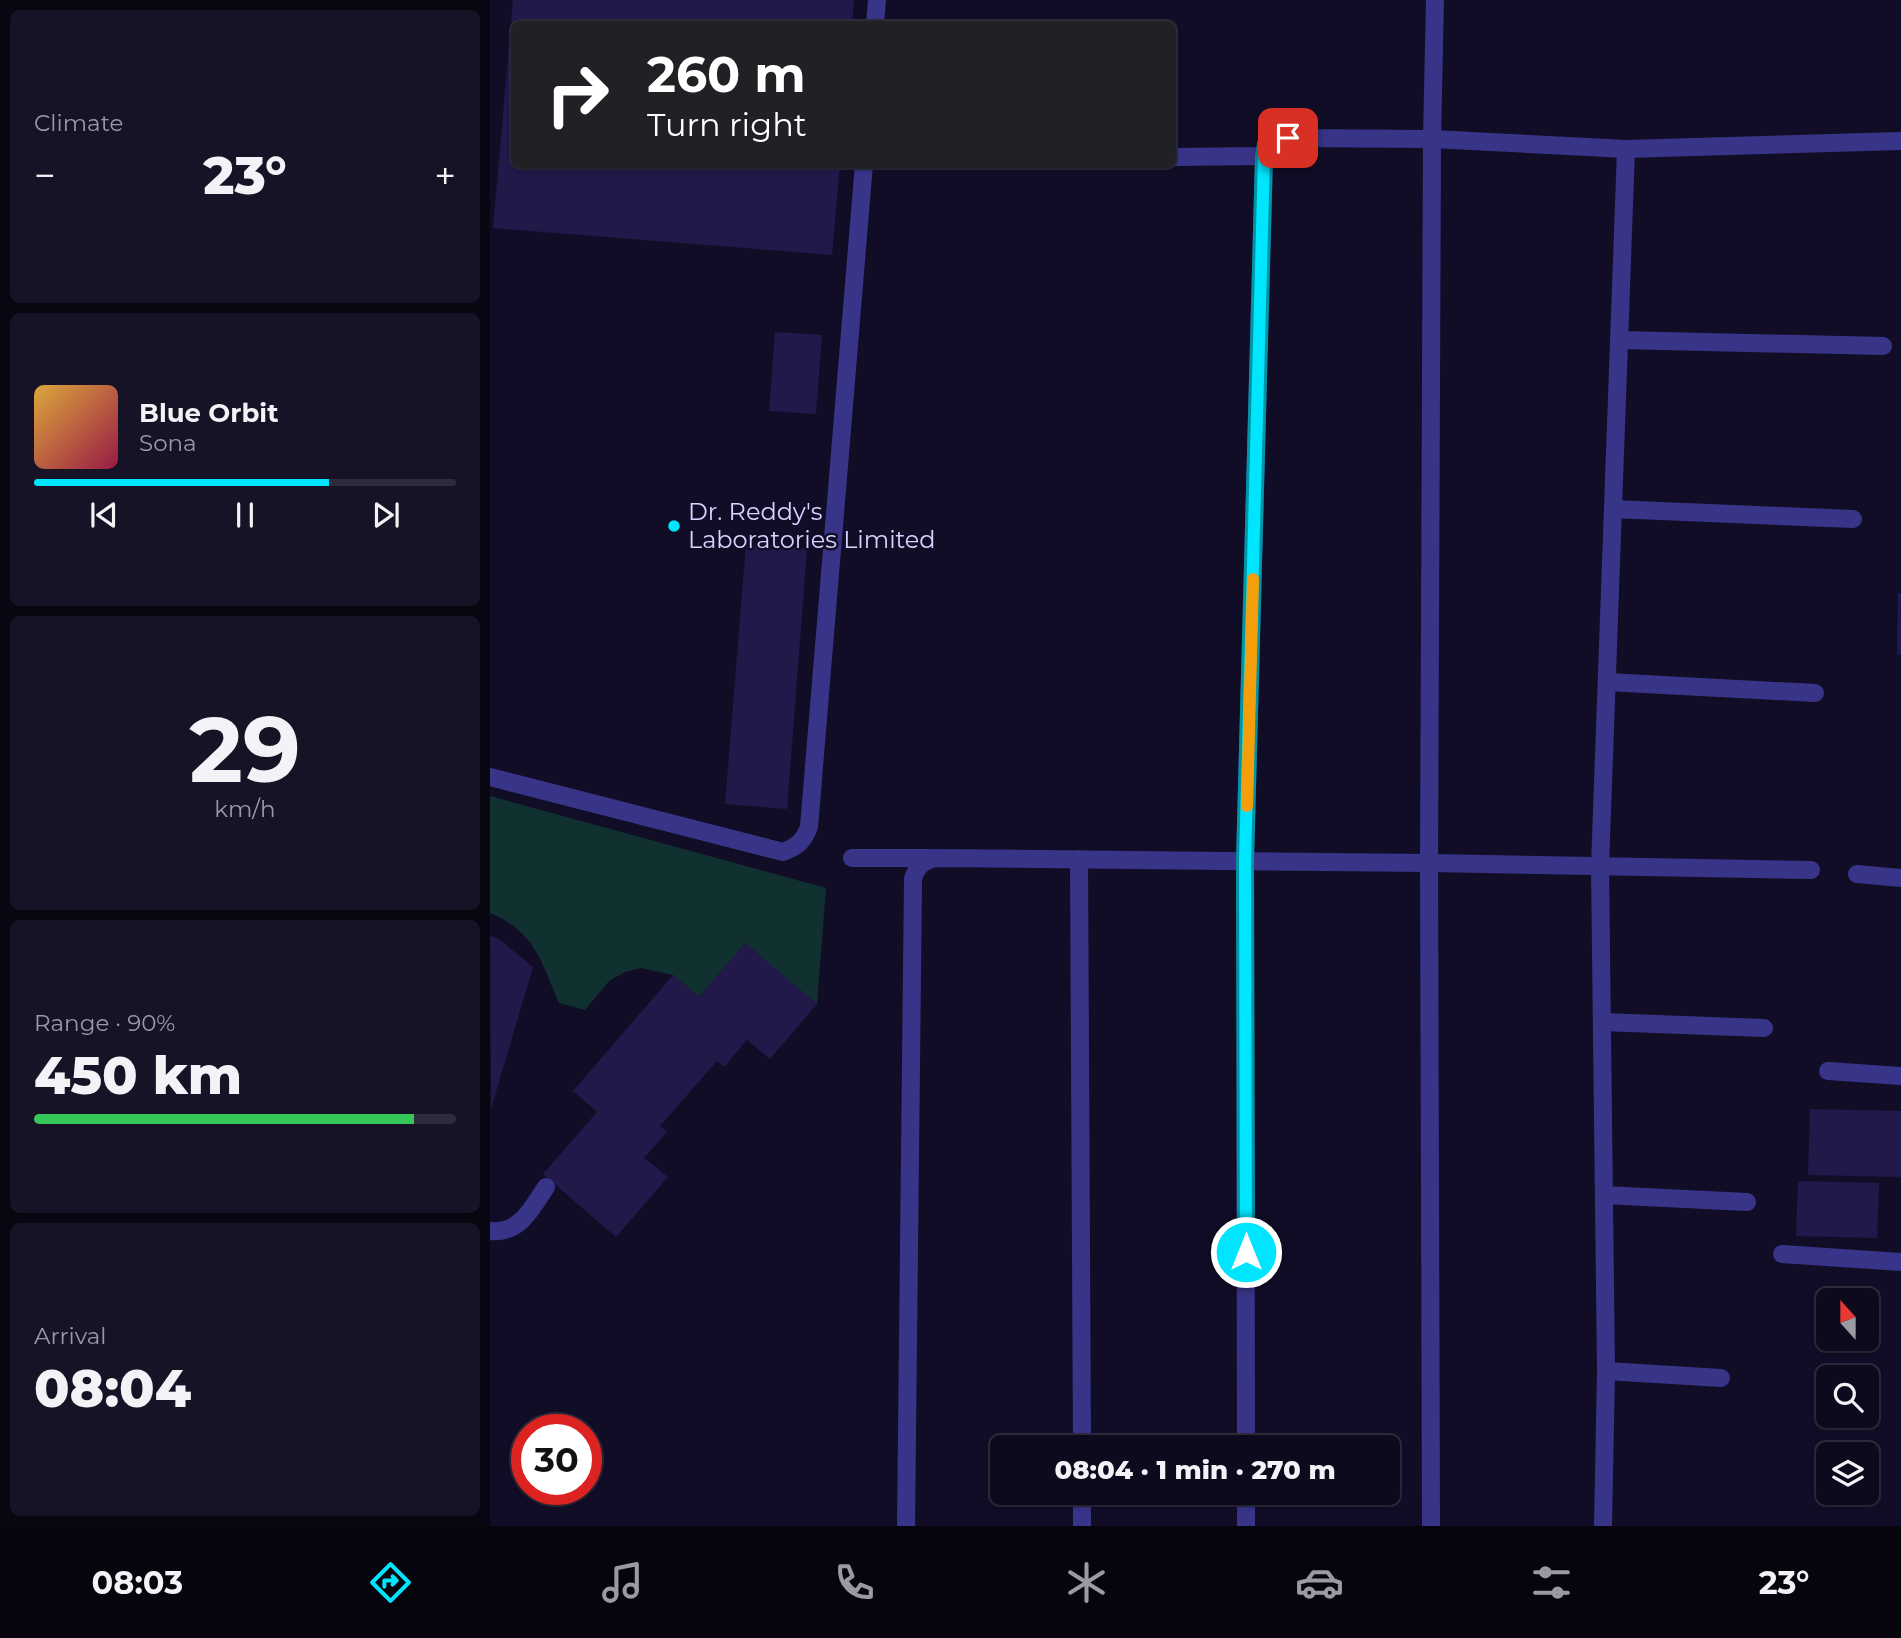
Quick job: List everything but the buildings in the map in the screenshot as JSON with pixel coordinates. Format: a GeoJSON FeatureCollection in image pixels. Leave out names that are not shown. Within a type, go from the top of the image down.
{"type":"FeatureCollection","features":[{"type":"Feature","properties":{"kind":"street"},"geometry":{"type":"LineString","coordinates":[[875,21],[877,0]]}},
{"type":"Feature","properties":{"kind":"street"},"geometry":{"type":"LineString","coordinates":[[1431,1526],[1429,863],[1435,0]]}},
{"type":"Feature","properties":{"kind":"street"},"geometry":{"type":"LineString","coordinates":[[1246,1435],[1245,861],[1266,144],[1277,138],[1432,139],[1626,149],[1901,141]]}},
{"type":"Feature","properties":{"kind":"street"},"geometry":{"type":"LineString","coordinates":[[1603,1526],[1606,1371],[1600,866],[1626,149]]}},
{"type":"Feature","properties":{"kind":"street"},"geometry":{"type":"LineString","coordinates":[[1176,157],[1264,156]]}},
{"type":"Feature","properties":{"kind":"street"},"geometry":{"type":"LineString","coordinates":[[490,777],[783,852],[804,841],[809,827],[863,168]]}},
{"type":"Feature","properties":{"kind":"street"},"geometry":{"type":"LineString","coordinates":[[1619,340],[1883,346]]}},
{"type":"Feature","properties":{"kind":"street"},"geometry":{"type":"LineString","coordinates":[[1613,509],[1853,519]]}},
{"type":"Feature","properties":{"kind":"street"},"geometry":{"type":"LineString","coordinates":[[1607,682],[1815,693]]}},
{"type":"Feature","properties":{"kind":"street"},"geometry":{"type":"LineString","coordinates":[[852,858],[1429,863],[1811,870]]}},
{"type":"Feature","properties":{"kind":"street"},"geometry":{"type":"LineString","coordinates":[[906,1526],[913,879],[916,868],[935,858]]}},
{"type":"Feature","properties":{"kind":"street"},"geometry":{"type":"LineString","coordinates":[[1079,859],[1082,1435]]}},
{"type":"Feature","properties":{"kind":"street"},"geometry":{"type":"LineString","coordinates":[[1857,874],[1901,878]]}},
{"type":"Feature","properties":{"kind":"street"},"geometry":{"type":"LineString","coordinates":[[1602,1022],[1764,1028]]}},
{"type":"Feature","properties":{"kind":"street"},"geometry":{"type":"LineString","coordinates":[[1828,1071],[1901,1076]]}},
{"type":"Feature","properties":{"kind":"street"},"geometry":{"type":"LineString","coordinates":[[490,1231],[513,1228],[526,1218],[547,1187]]}},
{"type":"Feature","properties":{"kind":"street"},"geometry":{"type":"LineString","coordinates":[[1604,1195],[1747,1202]]}},
{"type":"Feature","properties":{"kind":"street"},"geometry":{"type":"LineString","coordinates":[[1782,1254],[1901,1262]]}},
{"type":"Feature","properties":{"kind":"street"},"geometry":{"type":"LineString","coordinates":[[1606,1371],[1721,1378]]}},
{"type":"Feature","properties":{"kind":"street"},"geometry":{"type":"LineString","coordinates":[[1082,1505],[1082,1526]]}},
{"type":"Feature","properties":{"kind":"street"},"geometry":{"type":"LineString","coordinates":[[1246,1505],[1246,1526]]}},
{"type":"Feature","properties":{"kind":"green space"},"geometry":{"type":"Polygon","coordinates":[[[490,796],[826,888],[817,1004],[745,944],[699,997],[673,975],[641,968],[625,972],[609,981],[585,1010],[559,1003],[535,950],[527,939],[518,929],[490,913],[490,796]]]}},
{"type":"Feature","properties":{"kind":"slow traffic"},"geometry":{"type":"LineString","coordinates":[[1247,806],[1253,579]]}},
{"type":"Feature","properties":{"kind":"place","name":"Dr. Reddy's Laboratories Limited"},"geometry":{"type":"Point","coordinates":[674,526]}},
{"type":"Feature","properties":{"kind":"route"},"geometry":{"type":"LineString","coordinates":[[1246,1252],[1245,861],[1264,156],[1266,144],[1277,138],[1288,138]]}}]}
